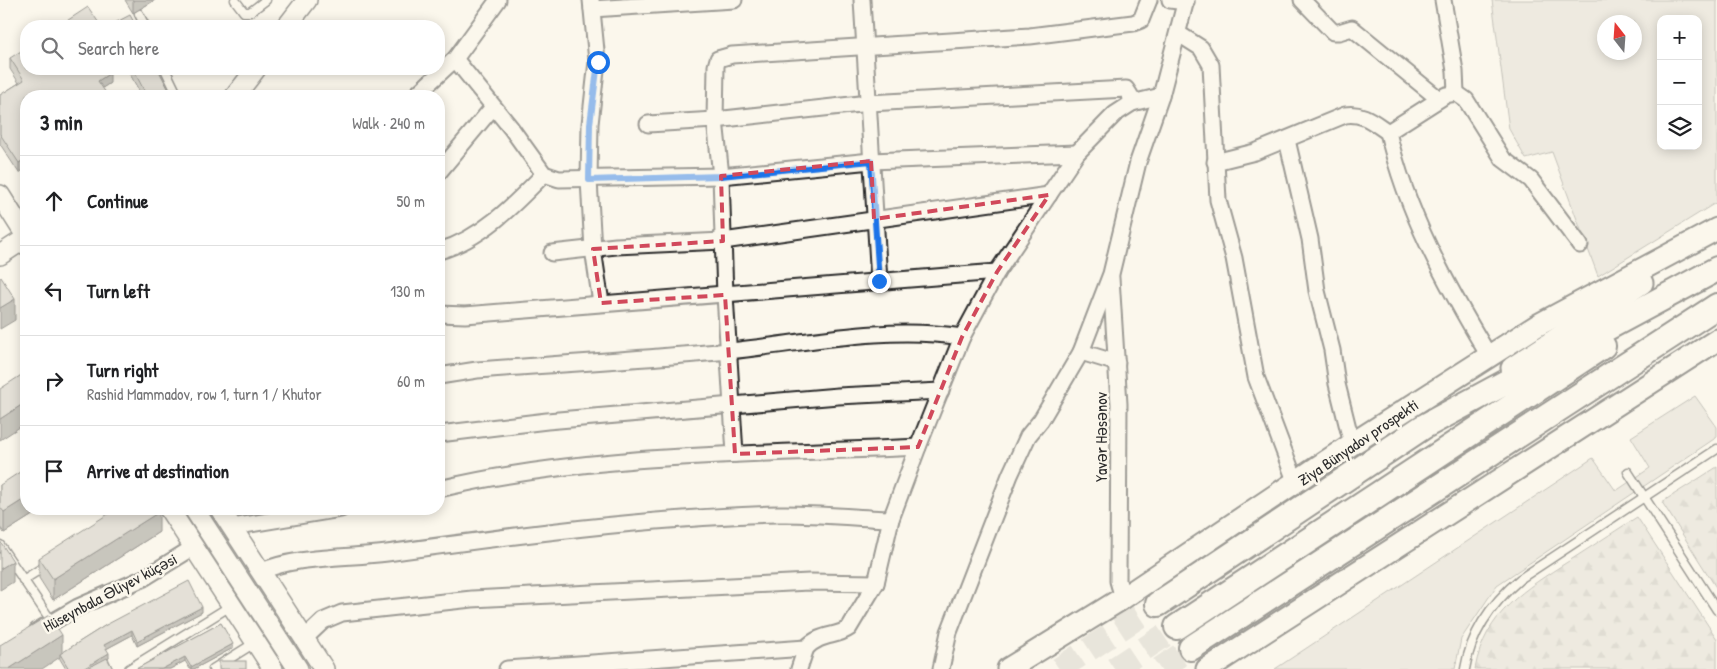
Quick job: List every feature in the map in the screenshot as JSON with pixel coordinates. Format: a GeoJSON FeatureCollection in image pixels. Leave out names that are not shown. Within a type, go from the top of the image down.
{"type":"FeatureCollection","features":[{"type":"Feature","properties":{"kind":"main road","name":"Ziya Bünyadov prospekti"},"geometry":{"type":"LineString","coordinates":[[1008,669],[1123,598],[1352,444],[1538,325],[1717,229]]}},
{"type":"Feature","properties":{"kind":"main road"},"geometry":{"type":"LineString","coordinates":[[1423,427],[1717,234]]}},
{"type":"Feature","properties":{"kind":"main road","name":"Ziya Bünyadov prospekti"},"geometry":{"type":"LineString","coordinates":[[1158,604],[1423,427],[1717,270]]}},
{"type":"Feature","properties":{"kind":"main road","name":"Ziya Bünyadov prospekti"},"geometry":{"type":"LineString","coordinates":[[1177,627],[1717,270]]}},
{"type":"Feature","properties":{"kind":"main road"},"geometry":{"type":"LineString","coordinates":[[1191,648],[1717,306]]}},
{"type":"Feature","properties":{"kind":"main road"},"geometry":{"type":"LineString","coordinates":[[1208,669],[1717,340]]}},
{"type":"Feature","properties":{"kind":"street"},"geometry":{"type":"LineString","coordinates":[[292,20],[307,0]]}},
{"type":"Feature","properties":{"kind":"street"},"geometry":{"type":"LineString","coordinates":[[445,68],[455,59],[498,0]]}},
{"type":"Feature","properties":{"kind":"street"},"geometry":{"type":"LineString","coordinates":[[601,303],[593,249],[589,180],[590,124],[598,62],[591,4],[734,0]]}},
{"type":"Feature","properties":{"kind":"street"},"geometry":{"type":"LineString","coordinates":[[862,0],[879,281]]}},
{"type":"Feature","properties":{"kind":"street"},"geometry":{"type":"LineString","coordinates":[[735,454],[725,295],[721,176],[715,120],[716,66],[718,59],[721,56],[1030,36],[1134,23],[1141,20],[1146,12],[1149,0]]}},
{"type":"Feature","properties":{"kind":"street"},"geometry":{"type":"LineString","coordinates":[[941,669],[952,624],[1023,444],[1041,420],[1081,352],[1111,274],[1138,162],[1161,96],[1179,34],[1186,1],[1170,0]]}},
{"type":"Feature","properties":{"kind":"street"},"geometry":{"type":"LineString","coordinates":[[1302,0],[1333,32],[1352,28],[1439,99]]}},
{"type":"Feature","properties":{"kind":"street"},"geometry":{"type":"LineString","coordinates":[[1443,0],[1456,72],[1456,93]]}},
{"type":"Feature","properties":{"kind":"street"},"geometry":{"type":"LineString","coordinates":[[1179,34],[1201,48],[1211,65],[1218,200],[1234,258],[1256,377],[1296,483]]}},
{"type":"Feature","properties":{"kind":"street"},"geometry":{"type":"LineString","coordinates":[[455,59],[544,174],[559,179],[589,180],[721,176],[871,161],[1077,153]]}},
{"type":"Feature","properties":{"kind":"street"},"geometry":{"type":"LineString","coordinates":[[240,90],[251,75]]}},
{"type":"Feature","properties":{"kind":"street"},"geometry":{"type":"LineString","coordinates":[[421,90],[438,75]]}},
{"type":"Feature","properties":{"kind":"street"},"geometry":{"type":"LineString","coordinates":[[648,124],[715,120],[869,103],[1126,89],[1132,103]]}},
{"type":"Feature","properties":{"kind":"street"},"geometry":{"type":"LineString","coordinates":[[1388,132],[1439,99],[1456,93]]}},
{"type":"Feature","properties":{"kind":"street"},"geometry":{"type":"LineString","coordinates":[[1456,93],[1466,100],[1503,159],[1531,180],[1580,245]]}},
{"type":"Feature","properties":{"kind":"street"},"geometry":{"type":"LineString","coordinates":[[507,669],[806,648],[824,636],[843,632],[849,628],[876,583],[891,519],[918,448],[962,337],[997,272],[1077,153],[1115,114],[1132,103],[1161,96]]}},
{"type":"Feature","properties":{"kind":"street"},"geometry":{"type":"LineString","coordinates":[[445,165],[493,107]]}},
{"type":"Feature","properties":{"kind":"street"},"geometry":{"type":"LineString","coordinates":[[1215,162],[1255,152],[1345,115],[1355,113],[1364,116],[1388,132],[1395,162],[1418,224],[1490,356]]}},
{"type":"Feature","properties":{"kind":"street"},"geometry":{"type":"LineString","coordinates":[[1287,140],[1310,239],[1317,291],[1352,444]]}},
{"type":"Feature","properties":{"kind":"street"},"geometry":{"type":"LineString","coordinates":[[445,248],[482,230],[512,207],[544,174]]}},
{"type":"Feature","properties":{"kind":"street"},"geometry":{"type":"LineString","coordinates":[[0,195],[20,227]]}},
{"type":"Feature","properties":{"kind":"street"},"geometry":{"type":"LineString","coordinates":[[552,253],[723,241],[1049,196]]}},
{"type":"Feature","properties":{"kind":"street"},"geometry":{"type":"LineString","coordinates":[[0,256],[20,241]]}},
{"type":"Feature","properties":{"kind":"street"},"geometry":{"type":"LineString","coordinates":[[445,314],[465,315],[997,272]]}},
{"type":"Feature","properties":{"kind":"street","name":"Yavər Həsənov"},"geometry":{"type":"LineString","coordinates":[[1111,274],[1119,404],[1118,581],[1123,598]]}},
{"type":"Feature","properties":{"kind":"street"},"geometry":{"type":"LineString","coordinates":[[445,375],[476,370],[730,351],[889,332],[919,331],[962,337]]}},
{"type":"Feature","properties":{"kind":"street"},"geometry":{"type":"LineString","coordinates":[[1081,352],[1117,363]]}},
{"type":"Feature","properties":{"kind":"street"},"geometry":{"type":"LineString","coordinates":[[445,433],[547,421],[838,396],[941,392]]}},
{"type":"Feature","properties":{"kind":"street"},"geometry":{"type":"LineString","coordinates":[[445,487],[532,470],[735,454],[918,448]]}},
{"type":"Feature","properties":{"kind":"street"},"geometry":{"type":"LineString","coordinates":[[260,572],[273,566],[289,563],[358,557],[634,522],[780,514],[891,519]]}},
{"type":"Feature","properties":{"kind":"street"},"geometry":{"type":"LineString","coordinates":[[173,515],[273,669]]}},
{"type":"Feature","properties":{"kind":"street"},"geometry":{"type":"LineString","coordinates":[[198,515],[298,669]]}},
{"type":"Feature","properties":{"kind":"street"},"geometry":{"type":"LineString","coordinates":[[224,515],[324,669]]}},
{"type":"Feature","properties":{"kind":"street"},"geometry":{"type":"LineString","coordinates":[[232,527],[305,515]]}},
{"type":"Feature","properties":{"kind":"street","name":"Hüseynbala Əliyev küçəsi"},"geometry":{"type":"LineString","coordinates":[[22,640],[78,607],[144,578],[194,547]]}},
{"type":"Feature","properties":{"kind":"street"},"geometry":{"type":"LineString","coordinates":[[304,639],[323,621],[342,613],[472,600],[809,582],[876,583]]}},
{"type":"Feature","properties":{"kind":"street"},"geometry":{"type":"LineString","coordinates":[[799,669],[806,648]]}},
{"type":"Feature","properties":{"kind":"lane"},"geometry":{"type":"LineString","coordinates":[[235,0],[244,12],[250,12],[266,0]]}},
{"type":"Feature","properties":{"kind":"lane"},"geometry":{"type":"LineString","coordinates":[[139,14],[142,20]]}},
{"type":"Feature","properties":{"kind":"lane"},"geometry":{"type":"LineString","coordinates":[[168,75],[175,90]]}},
{"type":"Feature","properties":{"kind":"lane"},"geometry":{"type":"LineString","coordinates":[[1465,669],[1467,654],[1475,635],[1502,595],[1520,579],[1717,449]]}},
{"type":"Feature","properties":{"kind":"lane"},"geometry":{"type":"LineString","coordinates":[[1628,472],[1717,610]]}},
{"type":"Feature","properties":{"kind":"lane"},"geometry":{"type":"LineString","coordinates":[[0,545],[52,622]]}},
{"type":"Feature","properties":{"kind":"lane"},"geometry":{"type":"LineString","coordinates":[[23,580],[55,559]]}},
{"type":"Feature","properties":{"kind":"lane"},"geometry":{"type":"LineString","coordinates":[[129,669],[232,605]]}},
{"type":"Feature","properties":{"kind":"lane"},"geometry":{"type":"LineString","coordinates":[[213,669],[256,642]]}},
{"type":"Feature","properties":{"kind":"highlighted area"},"geometry":{"type":"Polygon","coordinates":[[[871,161],[874,219],[1049,195],[997,272],[962,337],[918,447],[735,454],[725,295],[601,303],[593,249],[723,241],[721,176],[871,161]]]}},
{"type":"Feature","properties":{"kind":"green space"},"geometry":{"type":"Polygon","coordinates":[[[1492,0],[1717,0],[1717,202],[1598,276],[1552,152],[1526,159],[1509,129],[1492,0]]]}},
{"type":"Feature","properties":{"kind":"green space"},"geometry":{"type":"Polygon","coordinates":[[[1695,396],[1717,427],[1717,437],[1497,585],[1461,639],[1455,669],[1275,669],[1593,458],[1616,491],[1650,468],[1631,437],[1695,396]]]}},
{"type":"Feature","properties":{"kind":"green space"},"geometry":{"type":"Polygon","coordinates":[[[1717,467],[1717,589],[1662,502],[1717,467]]]}},
{"type":"Feature","properties":{"kind":"green space"},"geometry":{"type":"Polygon","coordinates":[[[1637,517],[1717,639],[1717,669],[1475,669],[1480,649],[1488,632],[1509,604],[1537,582],[1637,517]]]}},
{"type":"Feature","properties":{"kind":"building"},"geometry":{"type":"Polygon","coordinates":[[[88,7],[97,20],[68,20],[88,7]]]}},
{"type":"Feature","properties":{"kind":"building"},"geometry":{"type":"Polygon","coordinates":[[[130,15],[133,20],[120,20],[130,15]]]}},
{"type":"Feature","properties":{"kind":"building"},"geometry":{"type":"Polygon","coordinates":[[[20,52],[20,74],[10,58],[20,52]]]}},
{"type":"Feature","properties":{"kind":"building"},"geometry":{"type":"Polygon","coordinates":[[[21,75],[107,75],[98,81],[104,90],[20,90],[19,163],[0,134],[0,95],[24,80],[21,75]]]}},
{"type":"Feature","properties":{"kind":"building"},"geometry":{"type":"Polygon","coordinates":[[[136,75],[161,75],[169,90],[144,90],[136,75]]]}},
{"type":"Feature","properties":{"kind":"building"},"geometry":{"type":"Polygon","coordinates":[[[0,278],[15,299],[0,308],[0,278]]]}},
{"type":"Feature","properties":{"kind":"building"},"geometry":{"type":"Polygon","coordinates":[[[20,376],[20,406],[0,419],[0,389],[20,376]]]}},
{"type":"Feature","properties":{"kind":"building"},"geometry":{"type":"Polygon","coordinates":[[[20,472],[20,502],[4,512],[0,507],[0,485],[20,472]]]}},
{"type":"Feature","properties":{"kind":"building"},"geometry":{"type":"Polygon","coordinates":[[[107,515],[154,515],[53,579],[39,558],[107,515]]]}},
{"type":"Feature","properties":{"kind":"building"},"geometry":{"type":"Polygon","coordinates":[[[0,541],[13,561],[0,569],[0,541]]]}},
{"type":"Feature","properties":{"kind":"building"},"geometry":{"type":"Polygon","coordinates":[[[189,581],[202,607],[137,641],[132,630],[104,645],[109,653],[83,669],[69,669],[60,654],[106,625],[189,581]]]}},
{"type":"Feature","properties":{"kind":"building"},"geometry":{"type":"Polygon","coordinates":[[[49,615],[62,635],[9,669],[0,669],[0,645],[49,615]]]}},
{"type":"Feature","properties":{"kind":"building"},"geometry":{"type":"Polygon","coordinates":[[[221,623],[233,644],[191,667],[185,657],[162,669],[136,669],[221,623]]]}},
{"type":"Feature","properties":{"kind":"building"},"geometry":{"type":"Polygon","coordinates":[[[107,658],[113,669],[86,669],[107,658]]]}},
{"type":"Feature","properties":{"kind":"building"},"geometry":{"type":"Polygon","coordinates":[[[219,661],[246,661],[246,669],[219,669],[219,661]]]}},
{"type":"Feature","properties":{"kind":"tunnel"},"geometry":{"type":"LineString","coordinates":[[1059,669],[1158,604]]}},
{"type":"Feature","properties":{"kind":"tunnel"},"geometry":{"type":"LineString","coordinates":[[1114,669],[1177,627]]}},
{"type":"Feature","properties":{"kind":"tunnel"},"geometry":{"type":"LineString","coordinates":[[1160,669],[1191,648]]}},
{"type":"Feature","properties":{"kind":"route"},"geometry":{"type":"LineString","coordinates":[[598,62],[590,124],[589,180],[721,176],[871,161],[879,281]]}}]}
